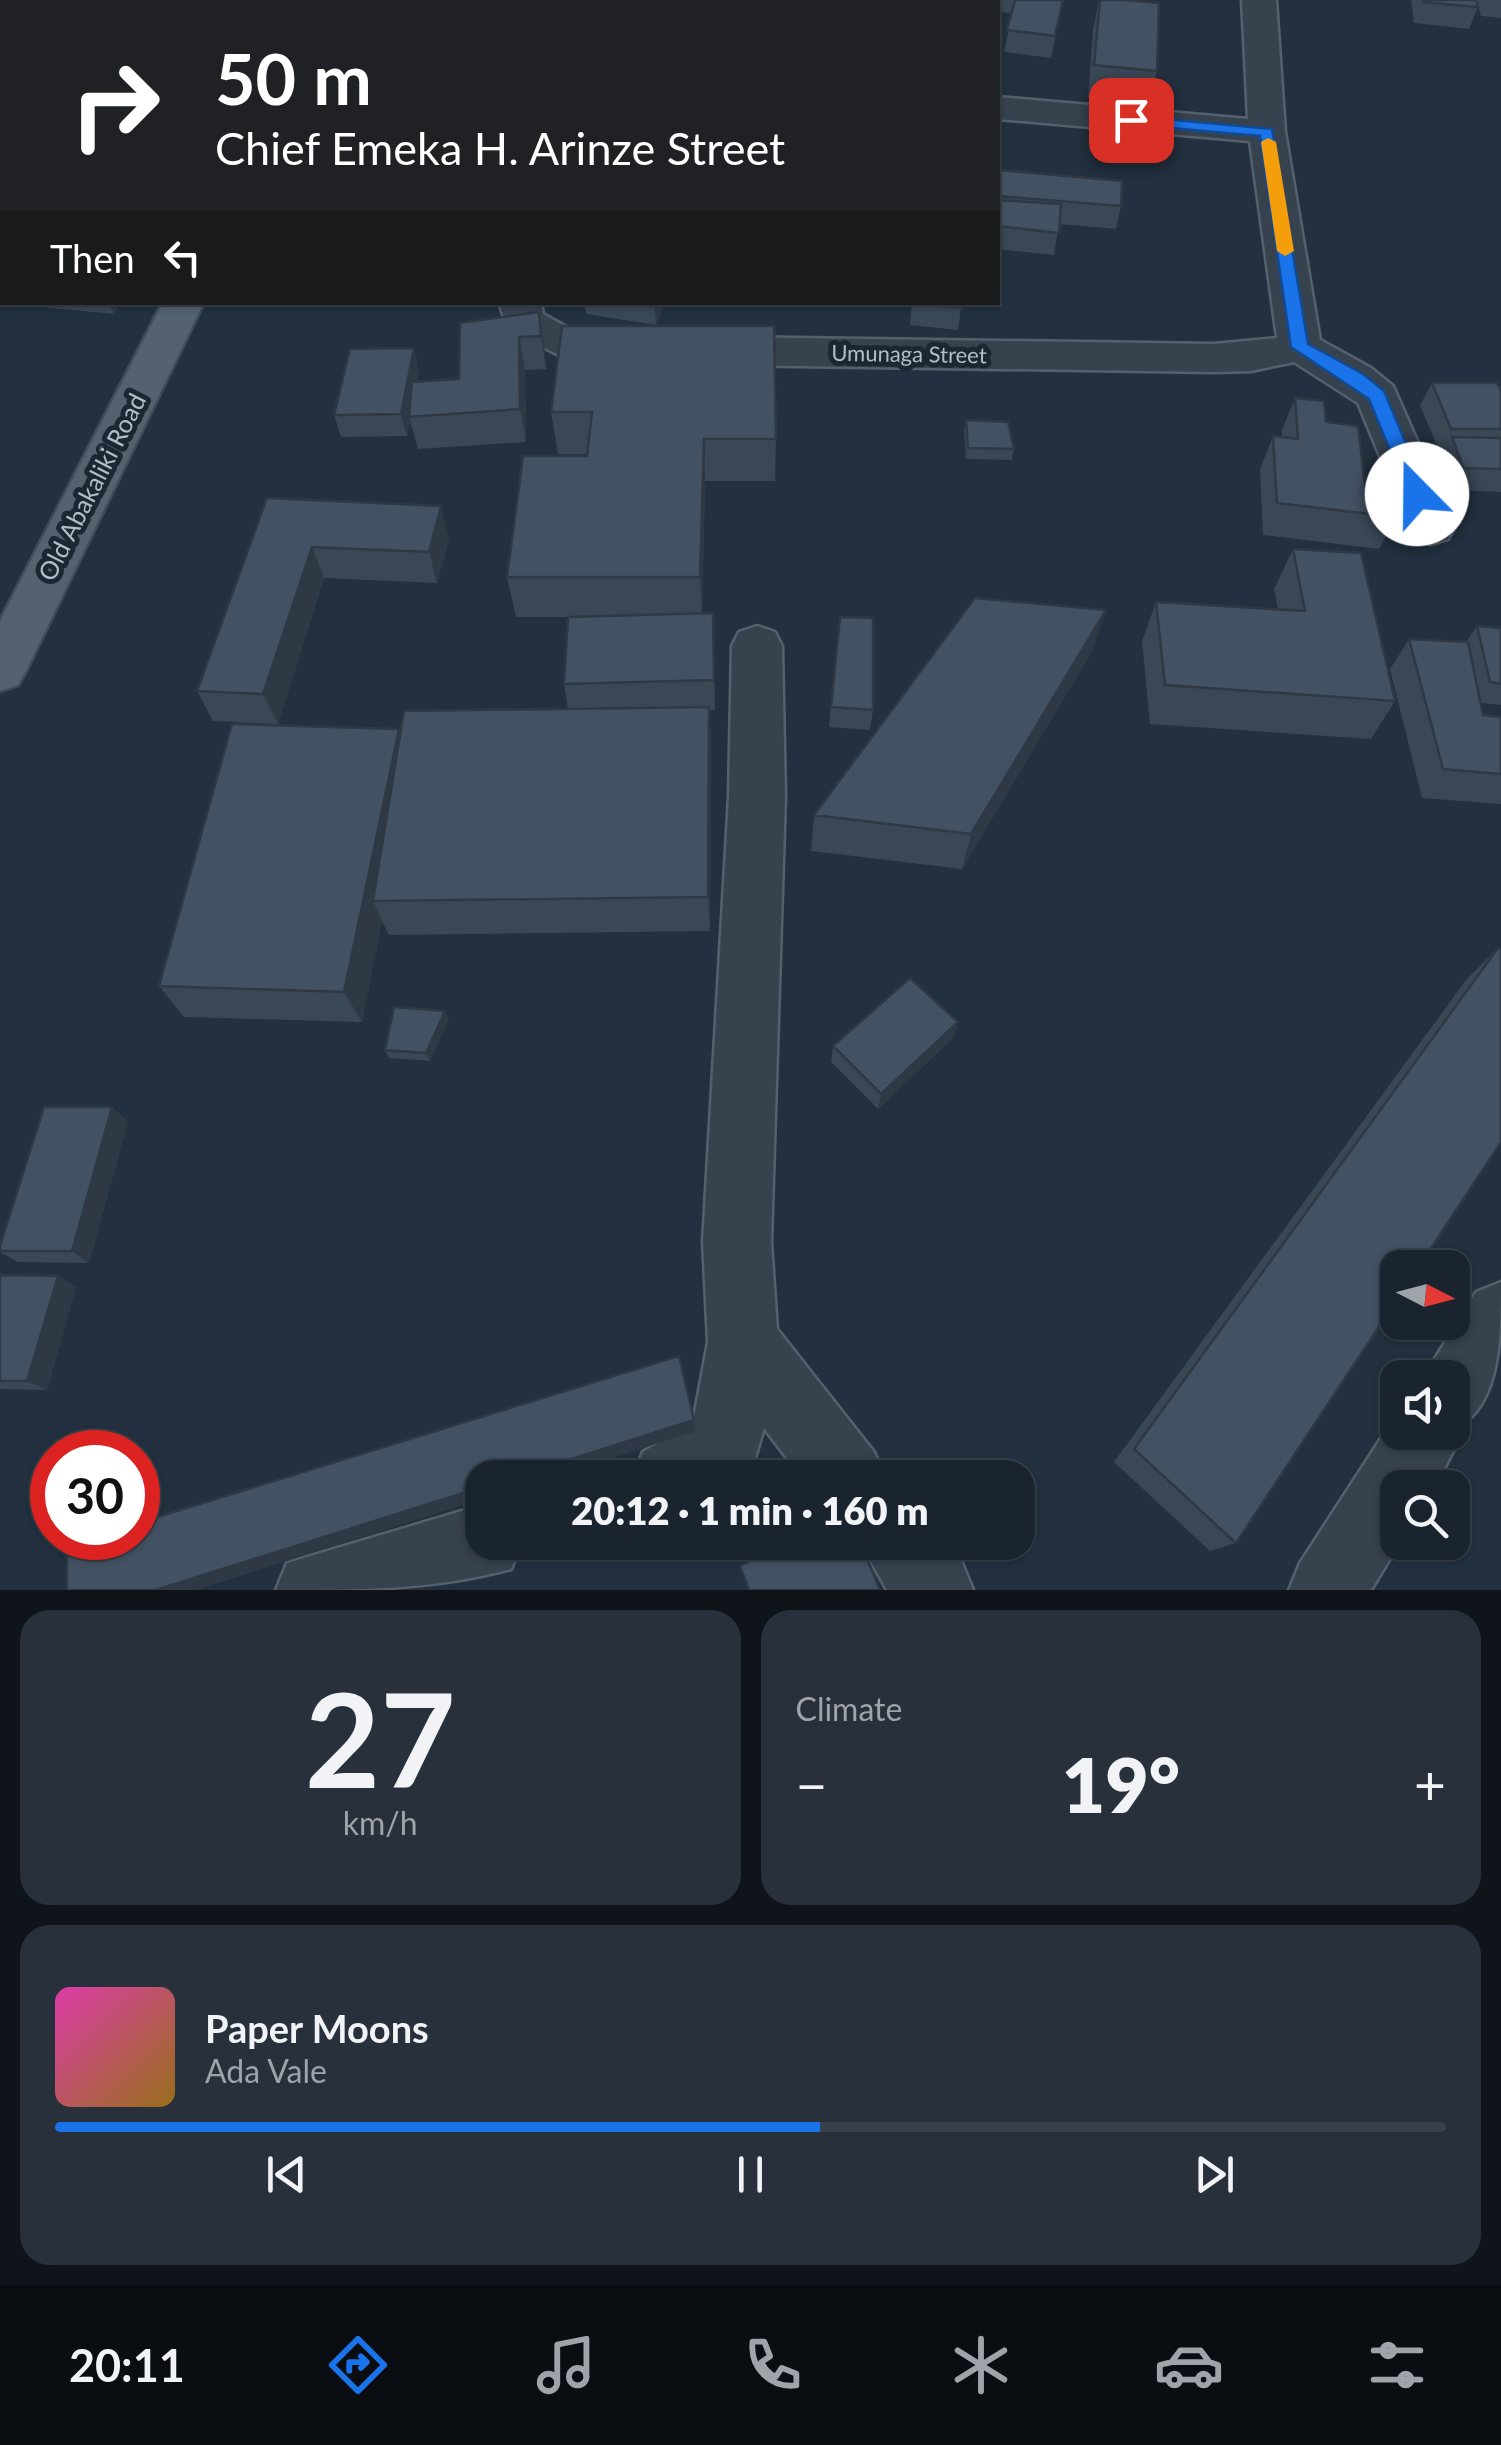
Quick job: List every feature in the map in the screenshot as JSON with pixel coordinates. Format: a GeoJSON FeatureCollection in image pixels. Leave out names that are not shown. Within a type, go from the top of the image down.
{"type":"FeatureCollection","features":[{"type":"Feature","properties":{"kind":"main road","name":"Old Abakaliki Road"},"geometry":{"type":"LineString","coordinates":[[0,671],[183,305]]}},
{"type":"Feature","properties":{"kind":"street"},"geometry":{"type":"LineString","coordinates":[[1259,0],[1267,132],[1300,347],[1356,378],[1377,396],[1430,527]]}},
{"type":"Feature","properties":{"kind":"street"},"geometry":{"type":"LineString","coordinates":[[1000,108],[1267,132]]}},
{"type":"Feature","properties":{"kind":"street","name":"Umunaga Street"},"geometry":{"type":"LineString","coordinates":[[522,312],[548,338],[561,342],[668,350],[1250,358],[1300,347]]}},
{"type":"Feature","properties":{"kind":"street"},"geometry":{"type":"LineString","coordinates":[[699,1460],[724,1445],[743,1342],[736,1242],[757,797],[756,646]]}},
{"type":"Feature","properties":{"kind":"street"},"geometry":{"type":"LineString","coordinates":[[1470,1365],[1501,1318]]}},
{"type":"Feature","properties":{"kind":"street"},"geometry":{"type":"LineString","coordinates":[[743,1342],[834,1460]]}},
{"type":"Feature","properties":{"kind":"street"},"geometry":{"type":"LineString","coordinates":[[1327,1590],[1416,1450]]}},
{"type":"Feature","properties":{"kind":"street"},"geometry":{"type":"LineString","coordinates":[[314,1590],[465,1547]]}},
{"type":"Feature","properties":{"kind":"street"},"geometry":{"type":"LineString","coordinates":[[912,1560],[935,1590]]}},
{"type":"Feature","properties":{"kind":"building"},"geometry":{"type":"Polygon","coordinates":[[[1015,0],[1063,0],[1055,36],[1007,30],[1015,0]]]}},
{"type":"Feature","properties":{"kind":"building"},"geometry":{"type":"Polygon","coordinates":[[[1100,0],[1159,3],[1157,71],[1094,65],[1100,0]]]}},
{"type":"Feature","properties":{"kind":"building"},"geometry":{"type":"Polygon","coordinates":[[[1476,0],[1478,7],[1423,2],[1476,0]]]}},
{"type":"Feature","properties":{"kind":"building"},"geometry":{"type":"Polygon","coordinates":[[[1000,170],[1122,181],[1121,206],[1000,196],[1000,170]]]}},
{"type":"Feature","properties":{"kind":"building"},"geometry":{"type":"Polygon","coordinates":[[[1000,200],[1061,204],[1059,233],[1000,226],[1000,200]]]}},
{"type":"Feature","properties":{"kind":"building"},"geometry":{"type":"Polygon","coordinates":[[[539,312],[541,336],[519,337],[520,409],[409,417],[412,382],[459,379],[460,323],[539,312]]]}},
{"type":"Feature","properties":{"kind":"building"},"geometry":{"type":"Polygon","coordinates":[[[562,326],[774,326],[776,439],[704,439],[700,577],[507,577],[523,456],[587,456],[592,412],[551,412],[562,326]]]}},
{"type":"Feature","properties":{"kind":"building"},"geometry":{"type":"Polygon","coordinates":[[[414,348],[401,414],[334,415],[350,349],[414,348]]]}},
{"type":"Feature","properties":{"kind":"building"},"geometry":{"type":"Polygon","coordinates":[[[1432,383],[1497,383],[1501,391],[1501,429],[1451,429],[1432,383]]]}},
{"type":"Feature","properties":{"kind":"building"},"geometry":{"type":"Polygon","coordinates":[[[1295,398],[1324,401],[1326,422],[1358,426],[1365,486],[1392,490],[1396,517],[1277,503],[1273,436],[1298,439],[1295,398]]]}},
{"type":"Feature","properties":{"kind":"building"},"geometry":{"type":"Polygon","coordinates":[[[966,420],[1008,422],[1014,449],[968,448],[966,420]]]}},
{"type":"Feature","properties":{"kind":"building"},"geometry":{"type":"Polygon","coordinates":[[[1452,437],[1501,438],[1501,469],[1463,468],[1452,437]]]}},
{"type":"Feature","properties":{"kind":"building"},"geometry":{"type":"Polygon","coordinates":[[[267,498],[441,506],[429,552],[312,547],[263,694],[197,691],[267,498]]]}},
{"type":"Feature","properties":{"kind":"building"},"geometry":{"type":"Polygon","coordinates":[[[1293,549],[1361,553],[1395,701],[1165,685],[1156,602],[1305,611],[1293,549]]]}},
{"type":"Feature","properties":{"kind":"building"},"geometry":{"type":"Polygon","coordinates":[[[975,598],[1106,610],[971,834],[814,815],[975,598]]]}},
{"type":"Feature","properties":{"kind":"building"},"geometry":{"type":"Polygon","coordinates":[[[713,613],[714,680],[564,684],[568,617],[713,613]]]}},
{"type":"Feature","properties":{"kind":"building"},"geometry":{"type":"Polygon","coordinates":[[[840,617],[873,618],[873,710],[831,707],[840,617]]]}},
{"type":"Feature","properties":{"kind":"building"},"geometry":{"type":"Polygon","coordinates":[[[1477,626],[1501,628],[1501,684],[1490,682],[1477,626]]]}},
{"type":"Feature","properties":{"kind":"building"},"geometry":{"type":"Polygon","coordinates":[[[1409,639],[1468,642],[1483,715],[1501,717],[1501,774],[1443,769],[1409,639]]]}},
{"type":"Feature","properties":{"kind":"building"},"geometry":{"type":"Polygon","coordinates":[[[709,707],[708,897],[373,901],[404,711],[709,707]]]}},
{"type":"Feature","properties":{"kind":"building"},"geometry":{"type":"Polygon","coordinates":[[[232,724],[399,729],[344,992],[159,986],[232,724]]]}},
{"type":"Feature","properties":{"kind":"building"},"geometry":{"type":"Polygon","coordinates":[[[1498,948],[1501,950],[1501,1142],[1430,1250],[1380,1250],[1380,1325],[1236,1543],[1134,1449],[1498,948]]]}},
{"type":"Feature","properties":{"kind":"building"},"geometry":{"type":"Polygon","coordinates":[[[910,978],[958,1022],[881,1094],[833,1046],[910,978]]]}},
{"type":"Feature","properties":{"kind":"building"},"geometry":{"type":"Polygon","coordinates":[[[394,1007],[445,1011],[426,1053],[385,1050],[394,1007]]]}},
{"type":"Feature","properties":{"kind":"building"},"geometry":{"type":"Polygon","coordinates":[[[44,1107],[112,1107],[72,1251],[0,1251],[0,1246],[44,1107]]]}},
{"type":"Feature","properties":{"kind":"building"},"geometry":{"type":"Polygon","coordinates":[[[0,1275],[58,1276],[27,1381],[0,1381],[0,1275]]]}},
{"type":"Feature","properties":{"kind":"building"},"geometry":{"type":"Polygon","coordinates":[[[679,1356],[694,1420],[568,1460],[465,1460],[465,1492],[156,1590],[67,1590],[67,1560],[160,1560],[160,1516],[679,1356]]]}},
{"type":"Feature","properties":{"kind":"building"},"geometry":{"type":"Polygon","coordinates":[[[752,1560],[868,1560],[880,1590],[749,1590],[740,1566],[752,1560]]]}},
{"type":"Feature","properties":{"kind":"slow traffic"},"geometry":{"type":"LineString","coordinates":[[1268,142],[1285,251]]}},
{"type":"Feature","properties":{"kind":"route"},"geometry":{"type":"LineString","coordinates":[[1131,120],[1267,132],[1300,347],[1356,378],[1377,396],[1417,494]]}}]}
